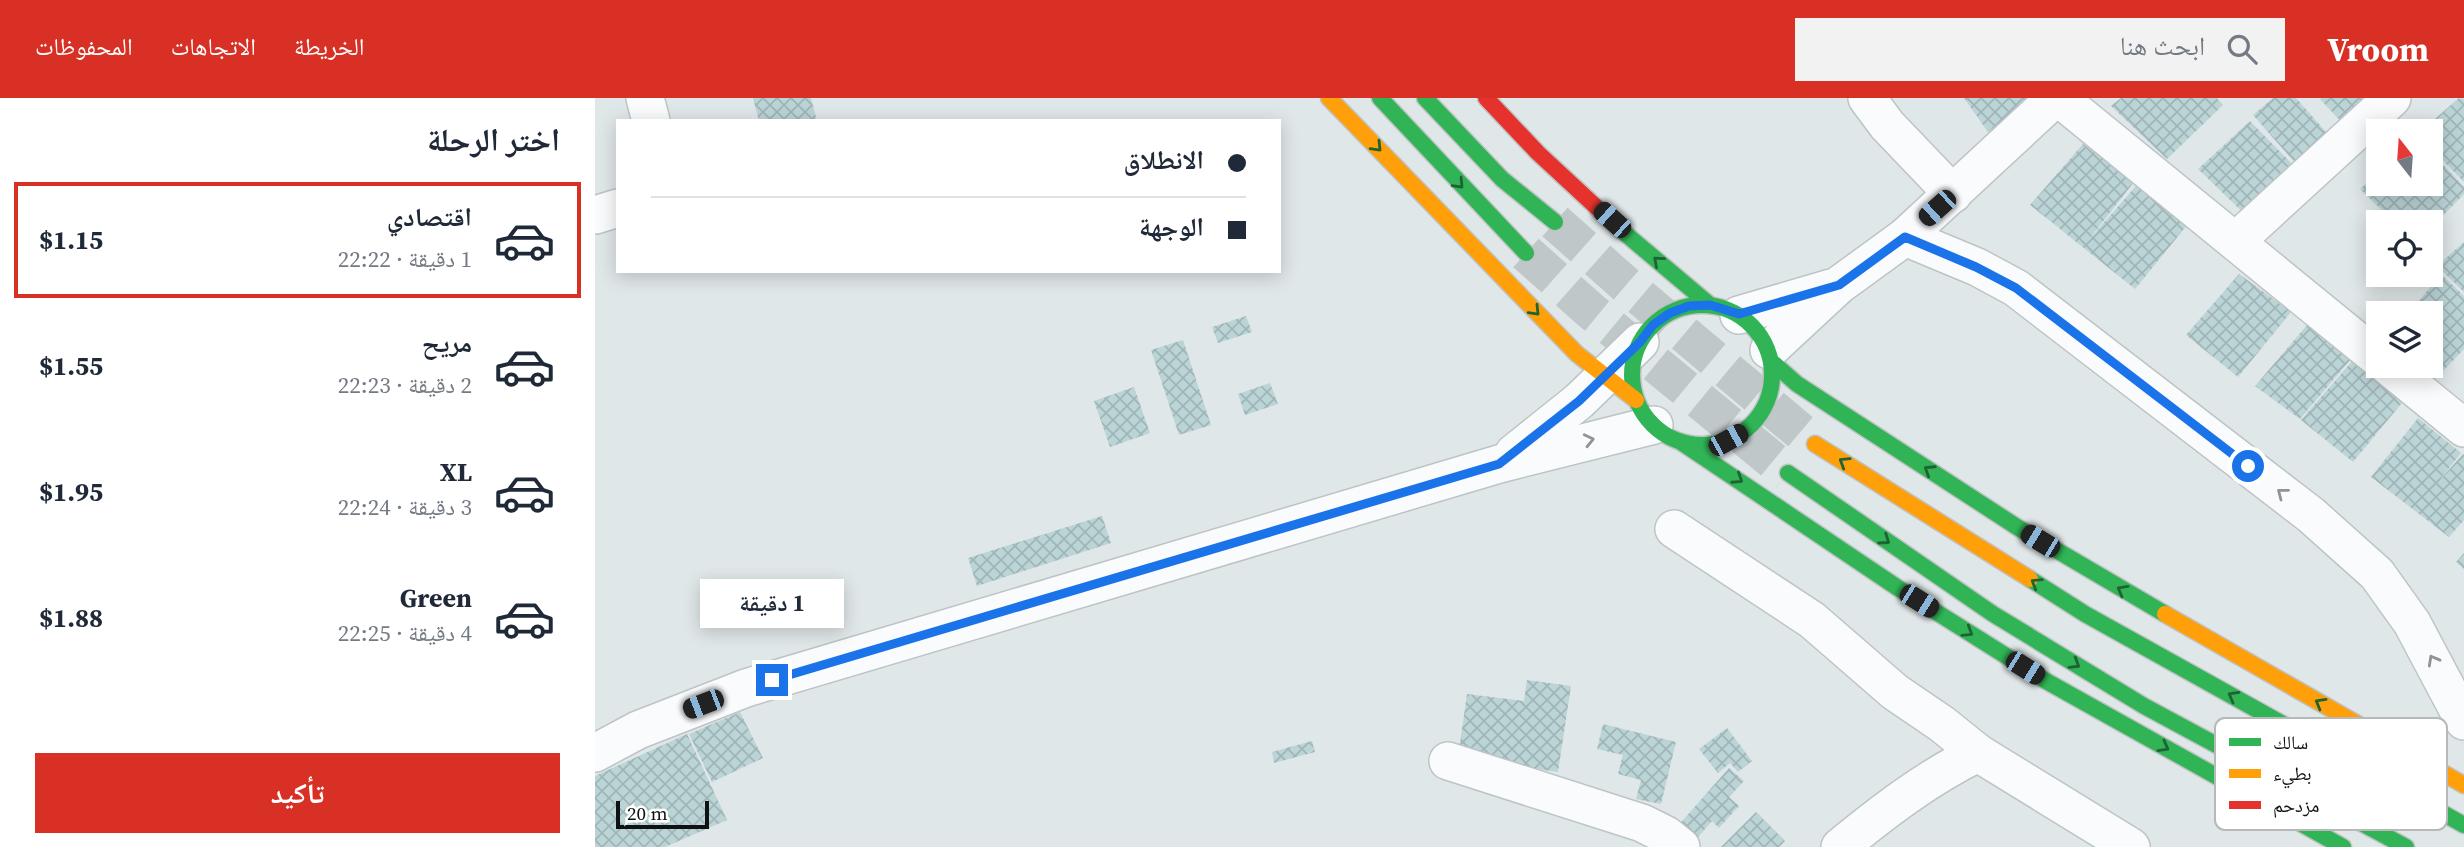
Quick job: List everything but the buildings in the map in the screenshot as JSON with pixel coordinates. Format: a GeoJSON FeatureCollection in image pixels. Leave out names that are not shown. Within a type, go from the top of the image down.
{"type":"FeatureCollection","features":[{"type":"Feature","properties":{"kind":"highway"},"geometry":{"type":"LineString","coordinates":[[1329,98],[1577,354],[1657,422],[1898,588],[2046,681],[2215,777]]}},
{"type":"Feature","properties":{"kind":"highway"},"geometry":{"type":"LineString","coordinates":[[1380,98],[1525,253]]}},
{"type":"Feature","properties":{"kind":"highway"},"geometry":{"type":"LineString","coordinates":[[1425,98],[1502,179],[1555,222]]}},
{"type":"Feature","properties":{"kind":"highway"},"geometry":{"type":"LineString","coordinates":[[1486,98],[1538,152],[1640,246],[1724,310],[1751,324],[1770,356],[1797,384],[2017,527],[2347,718]]}},
{"type":"Feature","properties":{"kind":"highway"},"geometry":{"type":"LineString","coordinates":[[1724,310],[1689,306],[1670,313],[1653,325],[1640,342],[1632,371],[1657,422],[1696,444],[1713,444],[1728,440],[1755,422],[1764,409],[1773,378],[1770,356]]}},
{"type":"Feature","properties":{"kind":"highway"},"geometry":{"type":"LineString","coordinates":[[1815,444],[2085,614],[2272,718]]}},
{"type":"Feature","properties":{"kind":"highway"},"geometry":{"type":"LineString","coordinates":[[1788,473],[1993,614],[2109,685],[2215,743]]}},
{"type":"Feature","properties":{"kind":"highway"},"geometry":{"type":"LineString","coordinates":[[2447,775],[2464,785]]}},
{"type":"Feature","properties":{"kind":"highway"},"geometry":{"type":"LineString","coordinates":[[2447,816],[2464,825]]}},
{"type":"Feature","properties":{"kind":"highway"},"geometry":{"type":"LineString","coordinates":[[2308,830],[2333,844]]}},
{"type":"Feature","properties":{"kind":"highway"},"geometry":{"type":"LineString","coordinates":[[2375,830],[2406,847]]}},
{"type":"Feature","properties":{"kind":"street"},"geometry":{"type":"LineString","coordinates":[[645,98],[650,119]]}},
{"type":"Feature","properties":{"kind":"street"},"geometry":{"type":"LineString","coordinates":[[1867,98],[1887,125],[1953,194]]}},
{"type":"Feature","properties":{"kind":"street"},"geometry":{"type":"LineString","coordinates":[[1770,356],[1839,285],[1905,237],[2057,98],[2366,348]]}},
{"type":"Feature","properties":{"kind":"street"},"geometry":{"type":"LineString","coordinates":[[2236,241],[2392,98]]}},
{"type":"Feature","properties":{"kind":"street"},"geometry":{"type":"LineString","coordinates":[[595,215],[616,209]]}},
{"type":"Feature","properties":{"kind":"street"},"geometry":{"type":"LineString","coordinates":[[1905,237],[1976,267],[2016,288],[2311,515],[2377,574],[2412,623],[2464,721]]}},
{"type":"Feature","properties":{"kind":"street"},"geometry":{"type":"LineString","coordinates":[[1724,310],[1839,285]]}},
{"type":"Feature","properties":{"kind":"street"},"geometry":{"type":"LineString","coordinates":[[1499,464],[1553,422],[1640,342]]}},
{"type":"Feature","properties":{"kind":"street"},"geometry":{"type":"LineString","coordinates":[[2403,378],[2464,428]]}},
{"type":"Feature","properties":{"kind":"street"},"geometry":{"type":"LineString","coordinates":[[595,753],[638,730],[746,688],[1499,464],[1657,422]]}},
{"type":"Feature","properties":{"kind":"street"},"geometry":{"type":"LineString","coordinates":[[1674,530],[1812,620],[1895,692],[1978,753],[2131,847]]}},
{"type":"Feature","properties":{"kind":"street"},"geometry":{"type":"LineString","coordinates":[[1840,847],[1942,771],[1978,753]]}},
{"type":"Feature","properties":{"kind":"street"},"geometry":{"type":"LineString","coordinates":[[1448,761],[1641,822],[1666,835],[1681,847]]}},
{"type":"Feature","properties":{"kind":"tunnel"},"geometry":{"type":"LineString","coordinates":[[1555,222],[1815,444]]}},
{"type":"Feature","properties":{"kind":"tunnel"},"geometry":{"type":"LineString","coordinates":[[1526,253],[1591,311],[1788,473]]}},
{"type":"Feature","properties":{"kind":"traffic: fast"},"geometry":{"type":"LineString","coordinates":[[1380,98],[1526,253]]}},
{"type":"Feature","properties":{"kind":"traffic: fast"},"geometry":{"type":"LineString","coordinates":[[1425,98],[1502,179],[1555,222]]}},
{"type":"Feature","properties":{"kind":"traffic: fast"},"geometry":{"type":"LineString","coordinates":[[1621,230],[1710,305]]}},
{"type":"Feature","properties":{"kind":"traffic: fast"},"geometry":{"type":"LineString","coordinates":[[1702,305],[1729,310],[1751,326],[1767,348],[1772,375],[1767,402],[1751,424],[1729,440],[1702,445],[1675,440],[1653,424],[1637,402],[1632,375],[1637,348],[1653,326],[1675,310],[1702,305]]}},
{"type":"Feature","properties":{"kind":"traffic: fast"},"geometry":{"type":"LineString","coordinates":[[1772,362],[1797,384],[2017,527],[2165,614]]}},
{"type":"Feature","properties":{"kind":"traffic: fast"},"geometry":{"type":"LineString","coordinates":[[1681,442],[1898,588],[2046,681],[2215,775]]}},
{"type":"Feature","properties":{"kind":"traffic: fast"},"geometry":{"type":"LineString","coordinates":[[1788,473],[1993,614],[2144,706],[2215,744]]}},
{"type":"Feature","properties":{"kind":"traffic: fast"},"geometry":{"type":"LineString","coordinates":[[2030,579],[2085,614],[2272,718]]}},
{"type":"Feature","properties":{"kind":"traffic: fast"},"geometry":{"type":"LineString","coordinates":[[2447,816],[2464,825]]}},
{"type":"Feature","properties":{"kind":"traffic: fast"},"geometry":{"type":"LineString","coordinates":[[2313,830],[2343,847]]}},
{"type":"Feature","properties":{"kind":"traffic: fast"},"geometry":{"type":"LineString","coordinates":[[2374,830],[2406,847]]}},
{"type":"Feature","properties":{"kind":"traffic: slow"},"geometry":{"type":"LineString","coordinates":[[1329,98],[1577,354],[1636,400]]}},
{"type":"Feature","properties":{"kind":"traffic: slow"},"geometry":{"type":"LineString","coordinates":[[1815,444],[2030,579]]}},
{"type":"Feature","properties":{"kind":"traffic: slow"},"geometry":{"type":"LineString","coordinates":[[2165,614],[2347,718]]}},
{"type":"Feature","properties":{"kind":"traffic: slow"},"geometry":{"type":"LineString","coordinates":[[2447,775],[2464,785]]}},
{"type":"Feature","properties":{"kind":"traffic: jam"},"geometry":{"type":"LineString","coordinates":[[1486,98],[1538,153],[1621,230]]}},
{"type":"Feature","properties":{"kind":"route"},"geometry":{"type":"LineString","coordinates":[[772,680],[1499,464],[1579,401],[1640,342],[1653,325],[1670,313],[1689,306],[1710,305],[1739,314],[1839,285],[1905,237],[1976,267],[2016,288],[2248,466]]}}]}
